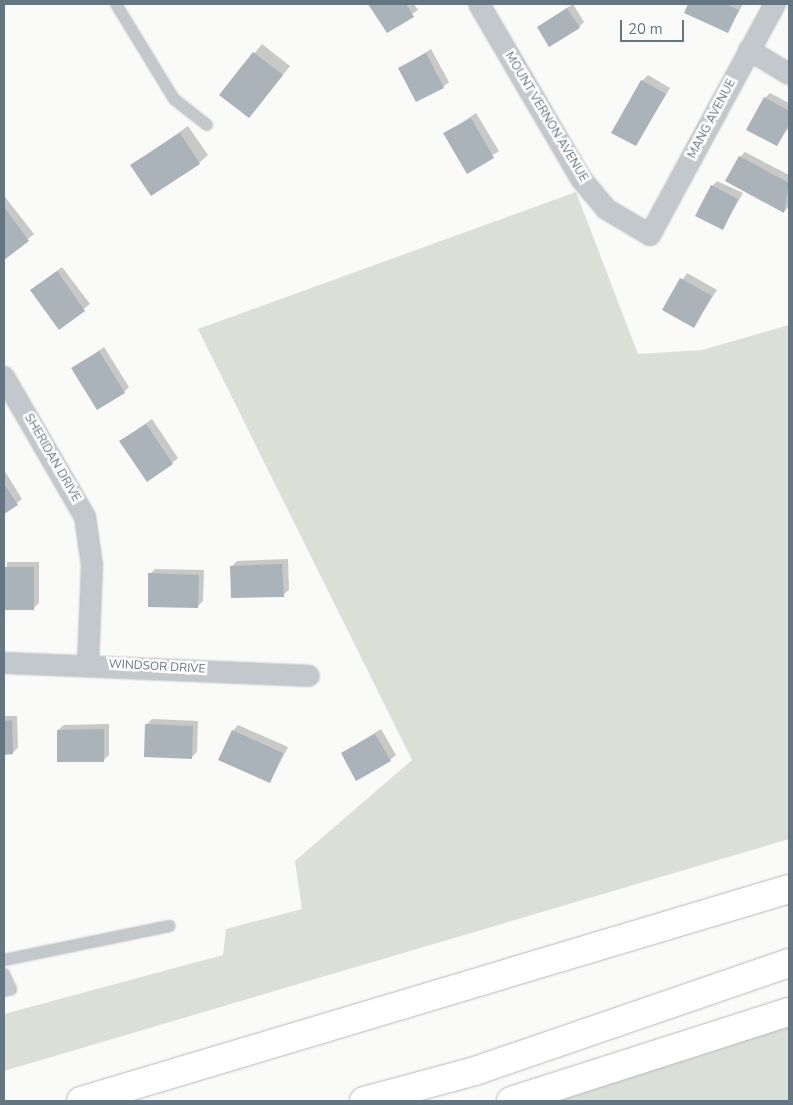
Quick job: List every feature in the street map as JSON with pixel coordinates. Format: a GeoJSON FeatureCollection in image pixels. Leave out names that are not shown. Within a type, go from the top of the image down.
{"type":"FeatureCollection","features":[{"type":"Feature","properties":{"kind":"highway"},"geometry":{"type":"LineString","coordinates":[[81,1101],[305,1038],[789,889]]}},
{"type":"Feature","properties":{"kind":"highway"},"geometry":{"type":"LineString","coordinates":[[364,1101],[475,1071],[789,963]]}},
{"type":"Feature","properties":{"kind":"highway"},"geometry":{"type":"LineString","coordinates":[[511,1101],[789,1012]]}},
{"type":"Feature","properties":{"kind":"street","name":"MOUNT VERNON AVENUE"},"geometry":{"type":"LineString","coordinates":[[479,4],[582,180],[606,209],[650,235]]}},
{"type":"Feature","properties":{"kind":"street","name":"MANG AVENUE"},"geometry":{"type":"LineString","coordinates":[[650,235],[775,4]]}},
{"type":"Feature","properties":{"kind":"street"},"geometry":{"type":"LineString","coordinates":[[749,50],[789,74]]}},
{"type":"Feature","properties":{"kind":"street","name":"SHERIDAN DRIVE"},"geometry":{"type":"LineString","coordinates":[[4,378],[85,517],[92,565],[88,663]]}},
{"type":"Feature","properties":{"kind":"street","name":"WINDSOR DRIVE"},"geometry":{"type":"LineString","coordinates":[[4,663],[88,663],[309,676]]}},
{"type":"Feature","properties":{"kind":"lane"},"geometry":{"type":"LineString","coordinates":[[116,4],[174,99],[207,125]]}},
{"type":"Feature","properties":{"kind":"lane"},"geometry":{"type":"LineString","coordinates":[[4,960],[170,926]]}},
{"type":"Feature","properties":{"kind":"lane"},"geometry":{"type":"LineString","coordinates":[[4,974],[11,989],[4,990]]}},
{"type":"Feature","properties":{"kind":"shaded area"},"geometry":{"type":"Polygon","coordinates":[[[576,192],[638,354],[702,350],[789,325],[789,839],[4,1071],[4,1014],[223,955],[226,929],[302,909],[295,861],[412,760],[198,329],[576,192]]]}},
{"type":"Feature","properties":{"kind":"shaded area"},"geometry":{"type":"Polygon","coordinates":[[[789,1020],[789,1101],[552,1101],[789,1020]]]}},
{"type":"Feature","properties":{"kind":"building"},"geometry":{"type":"Polygon","coordinates":[[[368,4],[406,4],[414,17],[387,33],[368,4]]]}},
{"type":"Feature","properties":{"kind":"building"},"geometry":{"type":"Polygon","coordinates":[[[688,4],[725,4],[739,10],[728,33],[684,13],[688,4]]]}},
{"type":"Feature","properties":{"kind":"building"},"geometry":{"type":"Polygon","coordinates":[[[567,8],[580,28],[549,47],[537,27],[567,8]]]}},
{"type":"Feature","properties":{"kind":"building"},"geometry":{"type":"Polygon","coordinates":[[[253,52],[283,75],[249,118],[219,95],[253,52]]]}},
{"type":"Feature","properties":{"kind":"building"},"geometry":{"type":"Polygon","coordinates":[[[426,53],[444,88],[416,102],[398,68],[426,53]]]}},
{"type":"Feature","properties":{"kind":"building"},"geometry":{"type":"Polygon","coordinates":[[[641,80],[666,94],[636,146],[611,133],[641,80]]]}},
{"type":"Feature","properties":{"kind":"building"},"geometry":{"type":"Polygon","coordinates":[[[764,97],[789,111],[789,124],[777,146],[746,130],[764,97]]]}},
{"type":"Feature","properties":{"kind":"building"},"geometry":{"type":"Polygon","coordinates":[[[471,118],[494,158],[467,174],[443,133],[471,118]]]}},
{"type":"Feature","properties":{"kind":"building"},"geometry":{"type":"Polygon","coordinates":[[[180,133],[200,164],[151,196],[130,165],[180,133]]]}},
{"type":"Feature","properties":{"kind":"building"},"geometry":{"type":"Polygon","coordinates":[[[739,156],[789,183],[784,213],[725,181],[739,156]]]}},
{"type":"Feature","properties":{"kind":"building"},"geometry":{"type":"Polygon","coordinates":[[[711,185],[738,199],[723,230],[695,216],[711,185]]]}},
{"type":"Feature","properties":{"kind":"building"},"geometry":{"type":"Polygon","coordinates":[[[4,207],[29,241],[4,260],[4,207]]]}},
{"type":"Feature","properties":{"kind":"building"},"geometry":{"type":"Polygon","coordinates":[[[57,271],[85,311],[59,330],[30,290],[57,271]]]}},
{"type":"Feature","properties":{"kind":"building"},"geometry":{"type":"Polygon","coordinates":[[[680,278],[712,296],[694,328],[662,310],[680,278]]]}},
{"type":"Feature","properties":{"kind":"building"},"geometry":{"type":"Polygon","coordinates":[[[99,351],[125,393],[97,410],[71,368],[99,351]]]}},
{"type":"Feature","properties":{"kind":"building"},"geometry":{"type":"Polygon","coordinates":[[[146,424],[173,464],[147,482],[119,441],[146,424]]]}},
{"type":"Feature","properties":{"kind":"building"},"geometry":{"type":"Polygon","coordinates":[[[4,484],[18,505],[4,514],[4,484]]]}},
{"type":"Feature","properties":{"kind":"building"},"geometry":{"type":"Polygon","coordinates":[[[282,564],[284,597],[231,598],[230,566],[282,564]]]}},
{"type":"Feature","properties":{"kind":"building"},"geometry":{"type":"Polygon","coordinates":[[[4,567],[34,567],[34,610],[4,610],[4,567]]]}},
{"type":"Feature","properties":{"kind":"building"},"geometry":{"type":"Polygon","coordinates":[[[148,573],[199,575],[198,608],[148,607],[148,573]]]}},
{"type":"Feature","properties":{"kind":"building"},"geometry":{"type":"Polygon","coordinates":[[[12,720],[13,754],[4,755],[4,721],[12,720]]]}},
{"type":"Feature","properties":{"kind":"building"},"geometry":{"type":"Polygon","coordinates":[[[145,724],[193,726],[192,759],[144,757],[145,724]]]}},
{"type":"Feature","properties":{"kind":"building"},"geometry":{"type":"Polygon","coordinates":[[[104,729],[104,762],[57,762],[57,730],[104,729]]]}},
{"type":"Feature","properties":{"kind":"building"},"geometry":{"type":"Polygon","coordinates":[[[232,730],[283,753],[270,783],[218,760],[232,730]]]}},
{"type":"Feature","properties":{"kind":"building"},"geometry":{"type":"Polygon","coordinates":[[[375,734],[391,761],[356,781],[341,753],[375,734]]]}}]}
